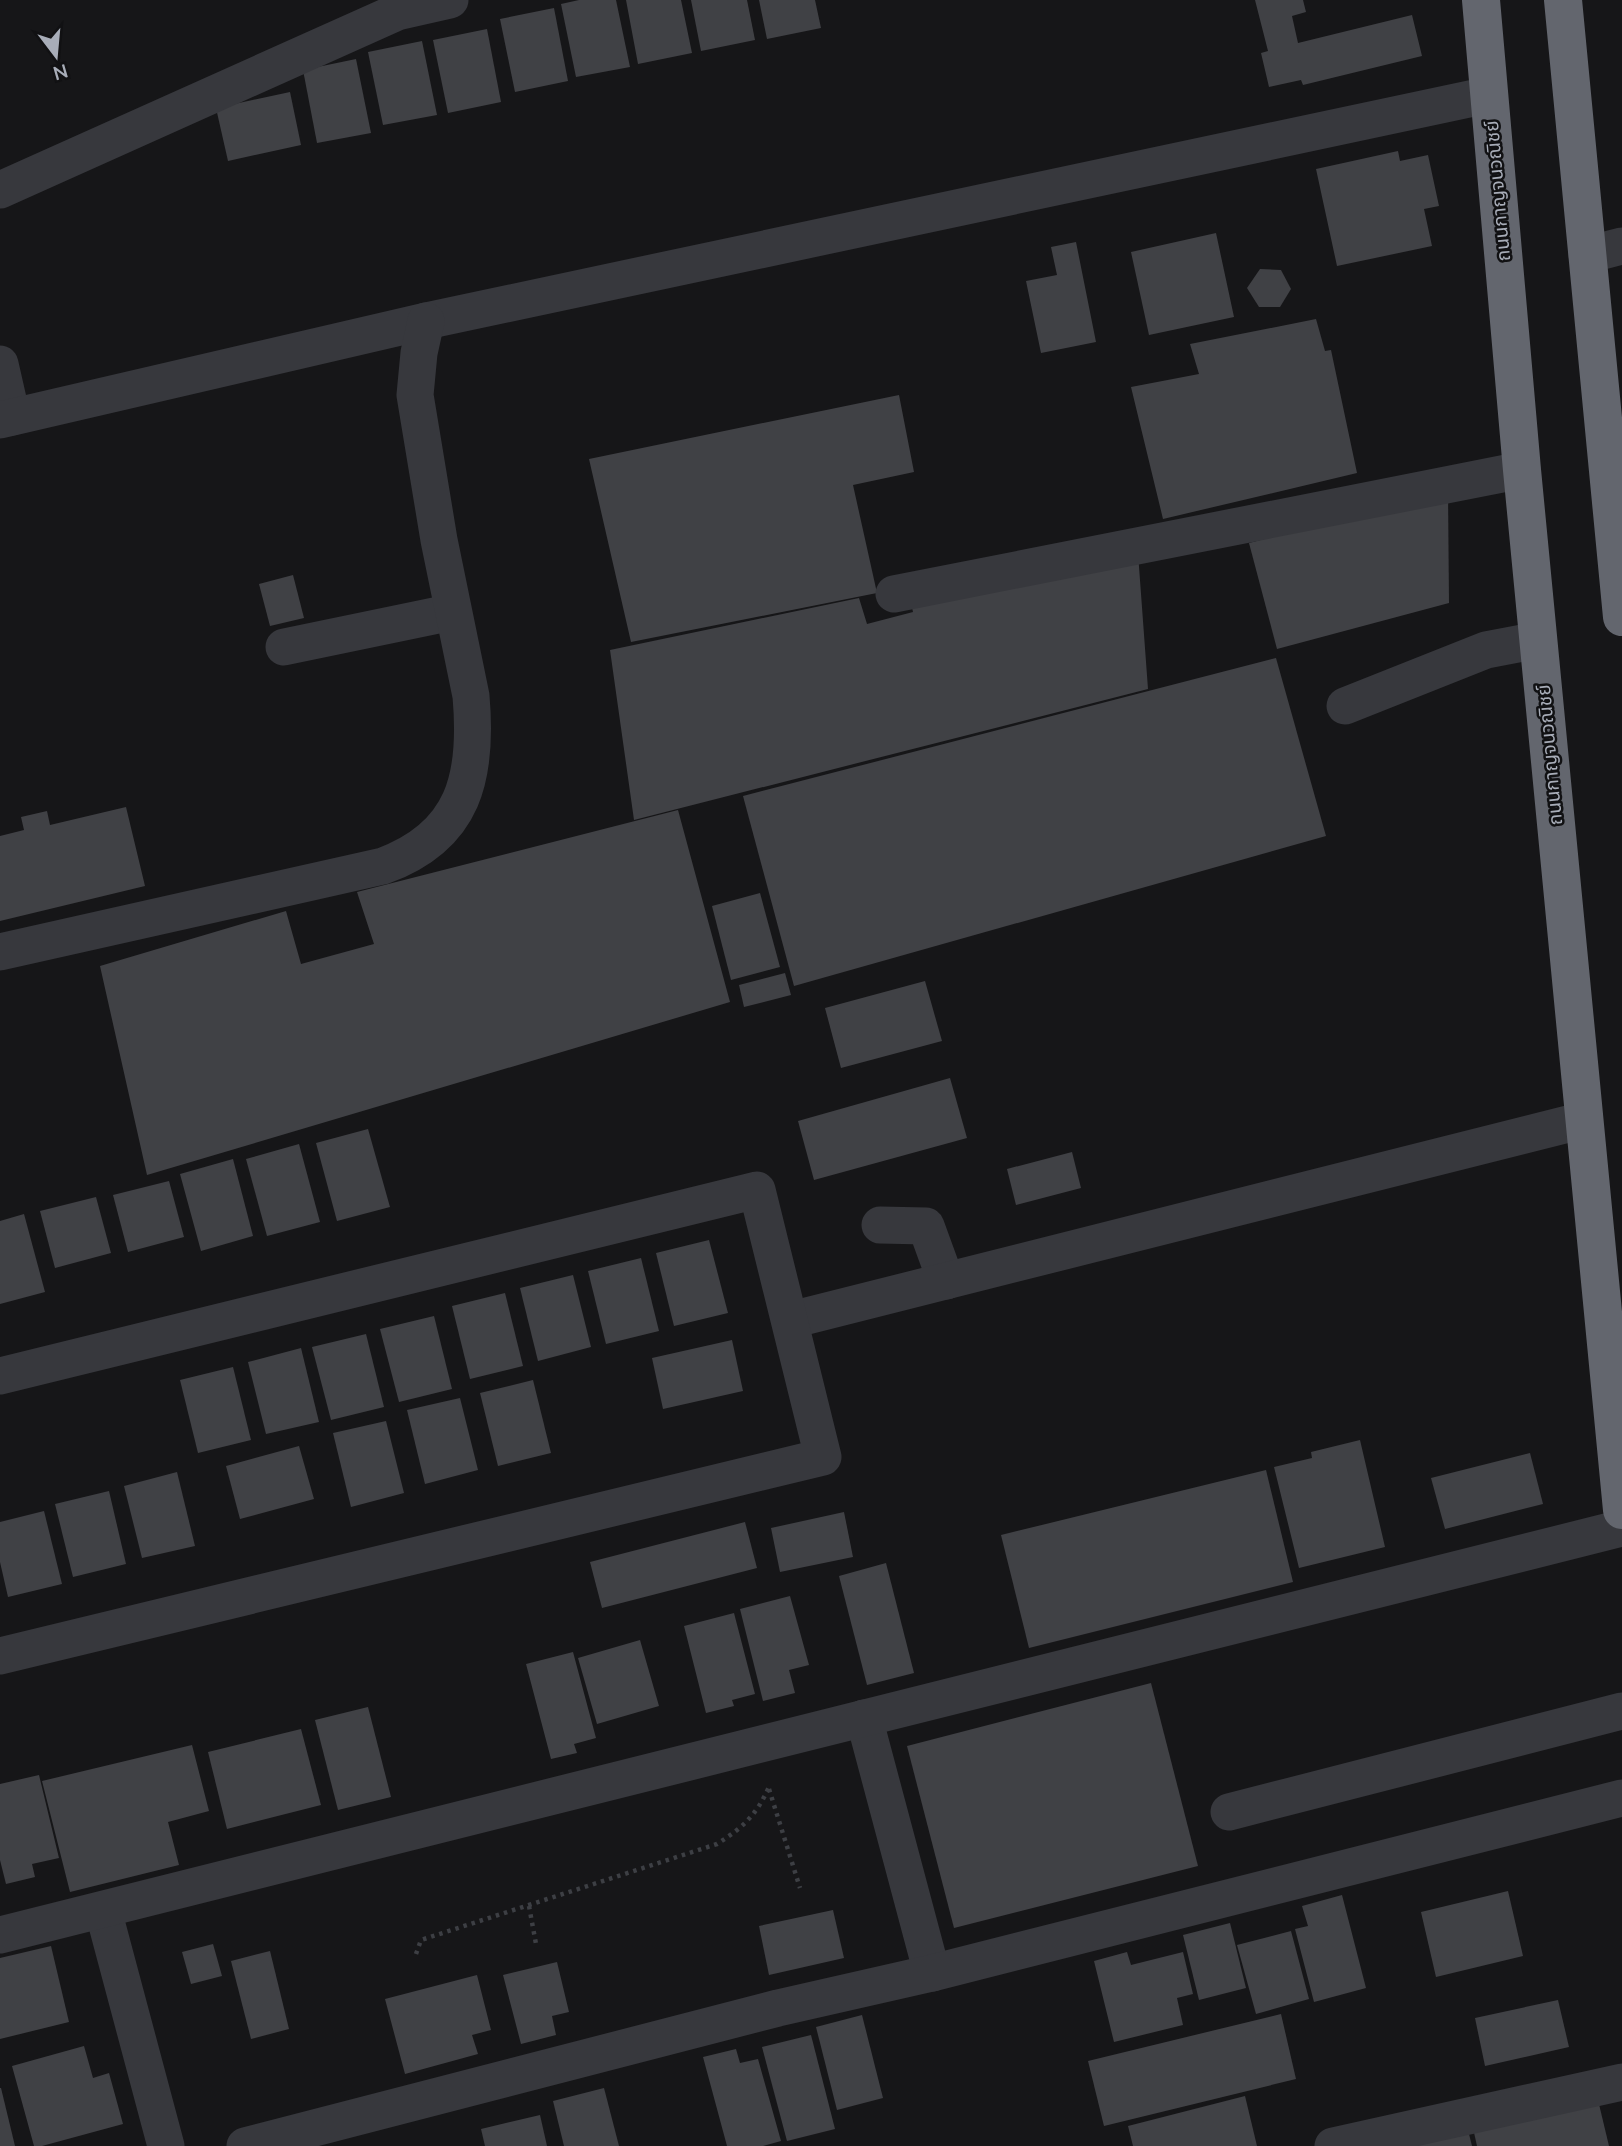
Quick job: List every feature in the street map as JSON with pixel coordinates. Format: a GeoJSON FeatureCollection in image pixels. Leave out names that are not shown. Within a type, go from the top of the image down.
{"type":"FeatureCollection","features":[{"type":"Feature","properties":{"kind":"highway","name":"ถนนกาญจนวณิชย์"},"geometry":{"type":"LineString","coordinates":[[1480,0],[1522,470],[1622,1510]]}},
{"type":"Feature","properties":{"kind":"highway"},"geometry":{"type":"LineString","coordinates":[[1563,0],[1605,250],[1622,617]]}},
{"type":"Feature","properties":{"kind":"street"},"geometry":{"type":"LineString","coordinates":[[0,190],[397,12],[450,0]]}},
{"type":"Feature","properties":{"kind":"street"},"geometry":{"type":"LineString","coordinates":[[0,364],[6,418],[426,321],[1488,95]]}},
{"type":"Feature","properties":{"kind":"street"},"geometry":{"type":"LineString","coordinates":[[0,952],[383,866],[398,861],[427,844],[450,820],[460,804],[472,761],[474,737],[471,696],[453,612],[415,395],[426,321]]}},
{"type":"Feature","properties":{"kind":"street"},"geometry":{"type":"LineString","coordinates":[[894,594],[1522,470]]}},
{"type":"Feature","properties":{"kind":"street"},"geometry":{"type":"LineString","coordinates":[[284,647],[453,612]]}},
{"type":"Feature","properties":{"kind":"street"},"geometry":{"type":"LineString","coordinates":[[1345,706],[1486,650],[1538,640]]}},
{"type":"Feature","properties":{"kind":"street"},"geometry":{"type":"LineString","coordinates":[[791,1321],[1584,1120]]}},
{"type":"Feature","properties":{"kind":"street"},"geometry":{"type":"LineString","coordinates":[[0,1376],[757,1190],[823,1457],[0,1656]]}},
{"type":"Feature","properties":{"kind":"street"},"geometry":{"type":"LineString","coordinates":[[880,1225],[926,1226],[946,1281]]}},
{"type":"Feature","properties":{"kind":"street"},"geometry":{"type":"LineString","coordinates":[[0,1935],[1622,1528]]}},
{"type":"Feature","properties":{"kind":"street"},"geometry":{"type":"LineString","coordinates":[[1229,1812],[1622,1711]]}},
{"type":"Feature","properties":{"kind":"street"},"geometry":{"type":"LineString","coordinates":[[864,1718],[932,1973]]}},
{"type":"Feature","properties":{"kind":"street"},"geometry":{"type":"LineString","coordinates":[[245,2146],[764,2012],[932,1973],[1622,1798]]}},
{"type":"Feature","properties":{"kind":"street"},"geometry":{"type":"LineString","coordinates":[[103,1910],[166,2146]]}},
{"type":"Feature","properties":{"kind":"street"},"geometry":{"type":"LineString","coordinates":[[1333,2146],[1622,2082]]}},
{"type":"Feature","properties":{"kind":"path"},"geometry":{"type":"LineString","coordinates":[[756,1745],[800,1888]]}},
{"type":"Feature","properties":{"kind":"path"},"geometry":{"type":"LineString","coordinates":[[415,1954],[421,1940],[717,1844],[752,1817],[769,1787]]}},
{"type":"Feature","properties":{"kind":"path"},"geometry":{"type":"LineString","coordinates":[[529,1906],[536,1944]]}},
{"type":"Feature","properties":{"kind":"building"},"geometry":{"type":"Polygon","coordinates":[[[579,0],[616,0],[630,67],[576,77],[561,4],[579,0]]]}},
{"type":"Feature","properties":{"kind":"building"},"geometry":{"type":"Polygon","coordinates":[[[626,0],[681,0],[692,53],[638,64],[626,0]]]}},
{"type":"Feature","properties":{"kind":"building"},"geometry":{"type":"Polygon","coordinates":[[[691,0],[747,0],[755,40],[701,51],[691,0]]]}},
{"type":"Feature","properties":{"kind":"building"},"geometry":{"type":"Polygon","coordinates":[[[759,0],[815,0],[821,28],[767,39],[759,0]]]}},
{"type":"Feature","properties":{"kind":"building"},"geometry":{"type":"Polygon","coordinates":[[[1255,0],[1303,0],[1306,12],[1292,16],[1298,43],[1412,15],[1422,56],[1303,85],[1301,80],[1269,87],[1261,53],[1268,51],[1255,0]]]}},
{"type":"Feature","properties":{"kind":"building"},"geometry":{"type":"Polygon","coordinates":[[[554,8],[568,81],[515,92],[500,19],[554,8]]]}},
{"type":"Feature","properties":{"kind":"building"},"geometry":{"type":"Polygon","coordinates":[[[487,29],[501,102],[448,113],[433,40],[487,29]]]}},
{"type":"Feature","properties":{"kind":"building"},"geometry":{"type":"Polygon","coordinates":[[[422,41],[437,115],[383,125],[368,52],[422,41]]]}},
{"type":"Feature","properties":{"kind":"building"},"geometry":{"type":"Polygon","coordinates":[[[356,59],[371,133],[317,143],[303,70],[356,59]]]}},
{"type":"Feature","properties":{"kind":"building"},"geometry":{"type":"Polygon","coordinates":[[[290,92],[301,145],[228,161],[216,108],[290,92]]]}},
{"type":"Feature","properties":{"kind":"building"},"geometry":{"type":"Polygon","coordinates":[[[1398,151],[1400,161],[1428,155],[1439,206],[1424,209],[1432,246],[1337,266],[1316,169],[1398,151]]]}},
{"type":"Feature","properties":{"kind":"building"},"geometry":{"type":"Polygon","coordinates":[[[1216,233],[1234,317],[1149,335],[1131,252],[1216,233]]]}},
{"type":"Feature","properties":{"kind":"building"},"geometry":{"type":"Polygon","coordinates":[[[1076,242],[1096,342],[1041,353],[1026,281],[1057,275],[1051,247],[1076,242]]]}},
{"type":"Feature","properties":{"kind":"building"},"geometry":{"type":"Polygon","coordinates":[[[1260,269],[1281,270],[1291,289],[1280,307],[1259,307],[1247,288],[1260,269]]]}},
{"type":"Feature","properties":{"kind":"building"},"geometry":{"type":"Polygon","coordinates":[[[1316,319],[1325,351],[1331,350],[1357,473],[1163,519],[1131,387],[1199,374],[1190,344],[1316,319]]]}},
{"type":"Feature","properties":{"kind":"building"},"geometry":{"type":"Polygon","coordinates":[[[899,395],[914,472],[853,485],[877,593],[631,642],[589,459],[899,395]]]}},
{"type":"Feature","properties":{"kind":"building"},"geometry":{"type":"Polygon","coordinates":[[[1448,491],[1449,603],[1277,649],[1249,543],[1448,491]]]}},
{"type":"Feature","properties":{"kind":"building"},"geometry":{"type":"Polygon","coordinates":[[[1138,553],[1148,689],[634,820],[610,650],[859,598],[867,624],[913,612],[910,599],[1138,553]]]}},
{"type":"Feature","properties":{"kind":"building"},"geometry":{"type":"Polygon","coordinates":[[[293,575],[304,618],[270,626],[259,584],[293,575]]]}},
{"type":"Feature","properties":{"kind":"building"},"geometry":{"type":"Polygon","coordinates":[[[1276,658],[1326,836],[794,986],[743,796],[1276,658]]]}},
{"type":"Feature","properties":{"kind":"building"},"geometry":{"type":"Polygon","coordinates":[[[126,807],[145,886],[0,921],[0,836],[24,830],[21,817],[47,811],[50,825],[126,807]]]}},
{"type":"Feature","properties":{"kind":"building"},"geometry":{"type":"Polygon","coordinates":[[[678,810],[730,1002],[147,1175],[100,966],[286,911],[301,964],[374,944],[357,892],[678,810]]]}},
{"type":"Feature","properties":{"kind":"building"},"geometry":{"type":"Polygon","coordinates":[[[760,893],[780,967],[731,980],[712,906],[760,893]]]}},
{"type":"Feature","properties":{"kind":"building"},"geometry":{"type":"Polygon","coordinates":[[[785,973],[791,995],[744,1007],[739,985],[785,973]]]}},
{"type":"Feature","properties":{"kind":"building"},"geometry":{"type":"Polygon","coordinates":[[[925,981],[942,1041],[841,1068],[825,1008],[925,981]]]}},
{"type":"Feature","properties":{"kind":"building"},"geometry":{"type":"Polygon","coordinates":[[[950,1078],[967,1138],[814,1180],[798,1121],[950,1078]]]}},
{"type":"Feature","properties":{"kind":"building"},"geometry":{"type":"Polygon","coordinates":[[[368,1129],[390,1207],[337,1221],[316,1143],[368,1129]]]}},
{"type":"Feature","properties":{"kind":"building"},"geometry":{"type":"Polygon","coordinates":[[[299,1144],[320,1222],[267,1236],[246,1159],[299,1144]]]}},
{"type":"Feature","properties":{"kind":"building"},"geometry":{"type":"Polygon","coordinates":[[[1072,1152],[1081,1188],[1016,1205],[1007,1169],[1072,1152]]]}},
{"type":"Feature","properties":{"kind":"building"},"geometry":{"type":"Polygon","coordinates":[[[233,1159],[253,1236],[201,1251],[180,1174],[233,1159]]]}},
{"type":"Feature","properties":{"kind":"building"},"geometry":{"type":"Polygon","coordinates":[[[169,1181],[184,1237],[128,1252],[113,1195],[169,1181]]]}},
{"type":"Feature","properties":{"kind":"building"},"geometry":{"type":"Polygon","coordinates":[[[96,1197],[111,1253],[55,1268],[40,1211],[96,1197]]]}},
{"type":"Feature","properties":{"kind":"building"},"geometry":{"type":"Polygon","coordinates":[[[24,1214],[45,1292],[0,1304],[0,1221],[24,1214]]]}},
{"type":"Feature","properties":{"kind":"building"},"geometry":{"type":"Polygon","coordinates":[[[709,1240],[728,1313],[674,1326],[656,1253],[709,1240]]]}},
{"type":"Feature","properties":{"kind":"building"},"geometry":{"type":"Polygon","coordinates":[[[641,1258],[659,1331],[606,1344],[588,1271],[641,1258]]]}},
{"type":"Feature","properties":{"kind":"building"},"geometry":{"type":"Polygon","coordinates":[[[573,1275],[591,1347],[538,1361],[520,1288],[573,1275]]]}},
{"type":"Feature","properties":{"kind":"building"},"geometry":{"type":"Polygon","coordinates":[[[505,1293],[523,1366],[470,1379],[452,1306],[505,1293]]]}},
{"type":"Feature","properties":{"kind":"building"},"geometry":{"type":"Polygon","coordinates":[[[434,1316],[452,1389],[399,1402],[380,1329],[434,1316]]]}},
{"type":"Feature","properties":{"kind":"building"},"geometry":{"type":"Polygon","coordinates":[[[366,1334],[384,1407],[331,1420],[312,1347],[366,1334]]]}},
{"type":"Feature","properties":{"kind":"building"},"geometry":{"type":"Polygon","coordinates":[[[732,1340],[743,1391],[663,1409],[652,1358],[732,1340]]]}},
{"type":"Feature","properties":{"kind":"building"},"geometry":{"type":"Polygon","coordinates":[[[301,1348],[319,1422],[266,1434],[248,1362],[301,1348]]]}},
{"type":"Feature","properties":{"kind":"building"},"geometry":{"type":"Polygon","coordinates":[[[233,1367],[251,1440],[198,1453],[180,1380],[233,1367]]]}},
{"type":"Feature","properties":{"kind":"building"},"geometry":{"type":"Polygon","coordinates":[[[533,1380],[551,1453],[498,1466],[480,1393],[533,1380]]]}},
{"type":"Feature","properties":{"kind":"building"},"geometry":{"type":"Polygon","coordinates":[[[460,1398],[478,1470],[425,1484],[407,1410],[460,1398]]]}},
{"type":"Feature","properties":{"kind":"building"},"geometry":{"type":"Polygon","coordinates":[[[386,1421],[404,1493],[351,1507],[333,1433],[386,1421]]]}},
{"type":"Feature","properties":{"kind":"building"},"geometry":{"type":"Polygon","coordinates":[[[1360,1440],[1385,1547],[1299,1568],[1274,1467],[1312,1458],[1311,1452],[1360,1440]]]}},
{"type":"Feature","properties":{"kind":"building"},"geometry":{"type":"Polygon","coordinates":[[[299,1446],[314,1499],[240,1519],[226,1466],[299,1446]]]}},
{"type":"Feature","properties":{"kind":"building"},"geometry":{"type":"Polygon","coordinates":[[[1530,1453],[1543,1504],[1445,1529],[1431,1478],[1530,1453]]]}},
{"type":"Feature","properties":{"kind":"building"},"geometry":{"type":"Polygon","coordinates":[[[1266,1470],[1293,1582],[1029,1648],[1001,1535],[1266,1470]]]}},
{"type":"Feature","properties":{"kind":"building"},"geometry":{"type":"Polygon","coordinates":[[[177,1472],[195,1546],[142,1558],[124,1486],[177,1472]]]}},
{"type":"Feature","properties":{"kind":"building"},"geometry":{"type":"Polygon","coordinates":[[[109,1491],[126,1564],[73,1577],[55,1504],[109,1491]]]}},
{"type":"Feature","properties":{"kind":"building"},"geometry":{"type":"Polygon","coordinates":[[[44,1511],[62,1584],[8,1597],[0,1562],[0,1522],[44,1511]]]}},
{"type":"Feature","properties":{"kind":"building"},"geometry":{"type":"Polygon","coordinates":[[[844,1512],[853,1557],[780,1572],[771,1528],[844,1512]]]}},
{"type":"Feature","properties":{"kind":"building"},"geometry":{"type":"Polygon","coordinates":[[[745,1522],[757,1568],[602,1608],[590,1562],[745,1522]]]}},
{"type":"Feature","properties":{"kind":"building"},"geometry":{"type":"Polygon","coordinates":[[[886,1563],[914,1673],[867,1685],[839,1576],[886,1563]]]}},
{"type":"Feature","properties":{"kind":"building"},"geometry":{"type":"Polygon","coordinates":[[[790,1596],[809,1665],[789,1670],[795,1693],[763,1701],[740,1609],[790,1596]]]}},
{"type":"Feature","properties":{"kind":"building"},"geometry":{"type":"Polygon","coordinates":[[[734,1613],[755,1694],[732,1700],[734,1706],[706,1713],[684,1626],[734,1613]]]}},
{"type":"Feature","properties":{"kind":"building"},"geometry":{"type":"Polygon","coordinates":[[[640,1640],[659,1706],[597,1724],[578,1658],[640,1640]]]}},
{"type":"Feature","properties":{"kind":"building"},"geometry":{"type":"Polygon","coordinates":[[[573,1652],[596,1738],[574,1744],[577,1753],[551,1759],[526,1664],[573,1652]]]}},
{"type":"Feature","properties":{"kind":"building"},"geometry":{"type":"Polygon","coordinates":[[[1151,1683],[1198,1866],[954,1928],[907,1746],[1151,1683]]]}},
{"type":"Feature","properties":{"kind":"building"},"geometry":{"type":"Polygon","coordinates":[[[368,1707],[391,1797],[338,1810],[315,1720],[368,1707]]]}},
{"type":"Feature","properties":{"kind":"building"},"geometry":{"type":"Polygon","coordinates":[[[301,1729],[321,1805],[227,1829],[208,1752],[301,1729]]]}},
{"type":"Feature","properties":{"kind":"building"},"geometry":{"type":"Polygon","coordinates":[[[192,1745],[209,1811],[168,1822],[179,1865],[70,1892],[42,1781],[192,1745]]]}},
{"type":"Feature","properties":{"kind":"building"},"geometry":{"type":"Polygon","coordinates":[[[39,1775],[59,1858],[32,1864],[35,1877],[6,1884],[0,1860],[0,1784],[39,1775]]]}},
{"type":"Feature","properties":{"kind":"building"},"geometry":{"type":"Polygon","coordinates":[[[1508,1891],[1523,1956],[1436,1977],[1421,1912],[1508,1891]]]}},
{"type":"Feature","properties":{"kind":"building"},"geometry":{"type":"Polygon","coordinates":[[[1342,1895],[1366,1988],[1314,2002],[1295,1929],[1308,1926],[1302,1906],[1342,1895]]]}},
{"type":"Feature","properties":{"kind":"building"},"geometry":{"type":"Polygon","coordinates":[[[833,1910],[844,1958],[769,1975],[759,1926],[833,1910]]]}},
{"type":"Feature","properties":{"kind":"building"},"geometry":{"type":"Polygon","coordinates":[[[1230,1923],[1246,1988],[1199,2000],[1183,1935],[1230,1923]]]}},
{"type":"Feature","properties":{"kind":"building"},"geometry":{"type":"Polygon","coordinates":[[[1291,1931],[1309,1999],[1256,2014],[1237,1945],[1291,1931]]]}},
{"type":"Feature","properties":{"kind":"building"},"geometry":{"type":"Polygon","coordinates":[[[213,1944],[222,1976],[191,1984],[182,1952],[213,1944]]]}},
{"type":"Feature","properties":{"kind":"building"},"geometry":{"type":"Polygon","coordinates":[[[51,1946],[69,2022],[0,2039],[0,1958],[51,1946]]]}},
{"type":"Feature","properties":{"kind":"building"},"geometry":{"type":"Polygon","coordinates":[[[270,1951],[289,2029],[251,2039],[231,1961],[270,1951]]]}},
{"type":"Feature","properties":{"kind":"building"},"geometry":{"type":"Polygon","coordinates":[[[1127,1952],[1131,1965],[1183,1952],[1193,1994],[1177,1998],[1183,2025],[1114,2042],[1094,1961],[1127,1952]]]}},
{"type":"Feature","properties":{"kind":"building"},"geometry":{"type":"Polygon","coordinates":[[[557,1962],[569,2012],[552,2016],[556,2035],[521,2044],[503,1975],[557,1962]]]}},
{"type":"Feature","properties":{"kind":"building"},"geometry":{"type":"Polygon","coordinates":[[[477,1975],[491,2030],[472,2035],[478,2054],[405,2074],[385,1999],[477,1975]]]}},
{"type":"Feature","properties":{"kind":"building"},"geometry":{"type":"Polygon","coordinates":[[[1558,2000],[1569,2047],[1485,2066],[1475,2018],[1558,2000]]]}},
{"type":"Feature","properties":{"kind":"building"},"geometry":{"type":"Polygon","coordinates":[[[1281,2014],[1296,2079],[1104,2126],[1088,2061],[1281,2014]]]}},
{"type":"Feature","properties":{"kind":"building"},"geometry":{"type":"Polygon","coordinates":[[[862,2015],[883,2098],[837,2110],[816,2027],[862,2015]]]}},
{"type":"Feature","properties":{"kind":"building"},"geometry":{"type":"Polygon","coordinates":[[[811,2035],[835,2129],[787,2141],[762,2047],[811,2035]]]}},
{"type":"Feature","properties":{"kind":"building"},"geometry":{"type":"Polygon","coordinates":[[[84,2046],[93,2078],[109,2073],[123,2124],[34,2146],[12,2066],[84,2046]]]}},
{"type":"Feature","properties":{"kind":"building"},"geometry":{"type":"Polygon","coordinates":[[[736,2049],[740,2063],[758,2059],[781,2141],[763,2146],[727,2146],[703,2057],[736,2049]]]}},
{"type":"Feature","properties":{"kind":"building"},"geometry":{"type":"Polygon","coordinates":[[[1,2088],[15,2146],[0,2146],[1,2088]]]}},
{"type":"Feature","properties":{"kind":"building"},"geometry":{"type":"Polygon","coordinates":[[[604,2088],[619,2146],[564,2146],[553,2101],[604,2088]]]}},
{"type":"Feature","properties":{"kind":"building"},"geometry":{"type":"Polygon","coordinates":[[[1245,2096],[1257,2146],[1133,2146],[1128,2126],[1245,2096]]]}},
{"type":"Feature","properties":{"kind":"building"},"geometry":{"type":"Polygon","coordinates":[[[1598,2100],[1609,2146],[1477,2146],[1473,2128],[1598,2100]]]}},
{"type":"Feature","properties":{"kind":"building"},"geometry":{"type":"Polygon","coordinates":[[[540,2115],[547,2146],[485,2146],[481,2129],[540,2115]]]}},
{"type":"Feature","properties":{"kind":"building"},"geometry":{"type":"Polygon","coordinates":[[[1466,2122],[1472,2146],[1371,2146],[1466,2122]]]}}]}
